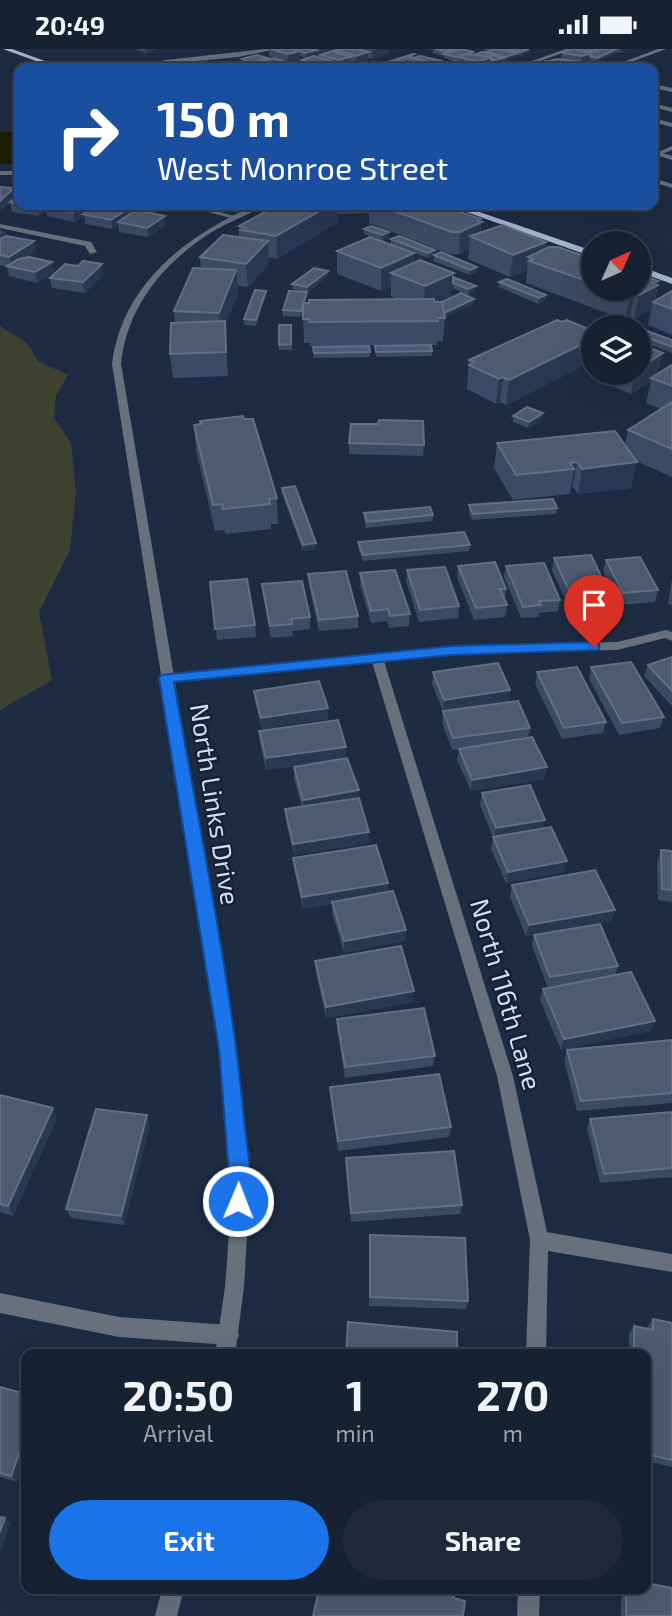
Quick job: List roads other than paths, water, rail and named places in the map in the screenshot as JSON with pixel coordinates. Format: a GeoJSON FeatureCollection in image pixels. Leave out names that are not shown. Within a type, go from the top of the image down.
{"type":"FeatureCollection","features":[{"type":"Feature","properties":{"kind":"main road"},"geometry":{"type":"LineString","coordinates":[[6,49],[47,63]]}},
{"type":"Feature","properties":{"kind":"main road"},"geometry":{"type":"LineString","coordinates":[[465,210],[581,250]]}},
{"type":"Feature","properties":{"kind":"main road"},"geometry":{"type":"LineString","coordinates":[[651,273],[672,281]]}},
{"type":"Feature","properties":{"kind":"street"},"geometry":{"type":"LineString","coordinates":[[157,63],[273,49]]}},
{"type":"Feature","properties":{"kind":"street"},"geometry":{"type":"LineString","coordinates":[[385,63],[415,54],[398,49]]}},
{"type":"Feature","properties":{"kind":"street"},"geometry":{"type":"LineString","coordinates":[[544,49],[559,53]]}},
{"type":"Feature","properties":{"kind":"street"},"geometry":{"type":"LineString","coordinates":[[530,63],[571,49]]}},
{"type":"Feature","properties":{"kind":"street"},"geometry":{"type":"LineString","coordinates":[[624,63],[663,49]]}},
{"type":"Feature","properties":{"kind":"street"},"geometry":{"type":"LineString","coordinates":[[199,50],[218,63]]}},
{"type":"Feature","properties":{"kind":"street"},"geometry":{"type":"LineString","coordinates":[[206,210],[234,217]]}},
{"type":"Feature","properties":{"kind":"street","name":"North Links Drive"},"geometry":{"type":"LineString","coordinates":[[227,1345],[239,1174],[228,1049],[118,389],[117,361],[124,330],[145,288],[179,252],[249,210]]}},
{"type":"Feature","properties":{"kind":"street"},"geometry":{"type":"LineString","coordinates":[[0,226],[88,244],[93,252]]}},
{"type":"Feature","properties":{"kind":"street"},"geometry":{"type":"LineString","coordinates":[[166,678],[452,650],[617,646],[666,634],[672,637]]}},
{"type":"Feature","properties":{"kind":"street","name":"North 116th Lane"},"geometry":{"type":"LineString","coordinates":[[377,657],[505,1076],[539,1240],[536,1349]]}},
{"type":"Feature","properties":{"kind":"street"},"geometry":{"type":"LineString","coordinates":[[539,1240],[672,1263]]}},
{"type":"Feature","properties":{"kind":"street"},"geometry":{"type":"LineString","coordinates":[[0,1303],[227,1345]]}},
{"type":"Feature","properties":{"kind":"street"},"geometry":{"type":"LineString","coordinates":[[166,1616],[172,1594]]}},
{"type":"Feature","properties":{"kind":"street"},"geometry":{"type":"LineString","coordinates":[[528,1616],[529,1594]]}}]}
